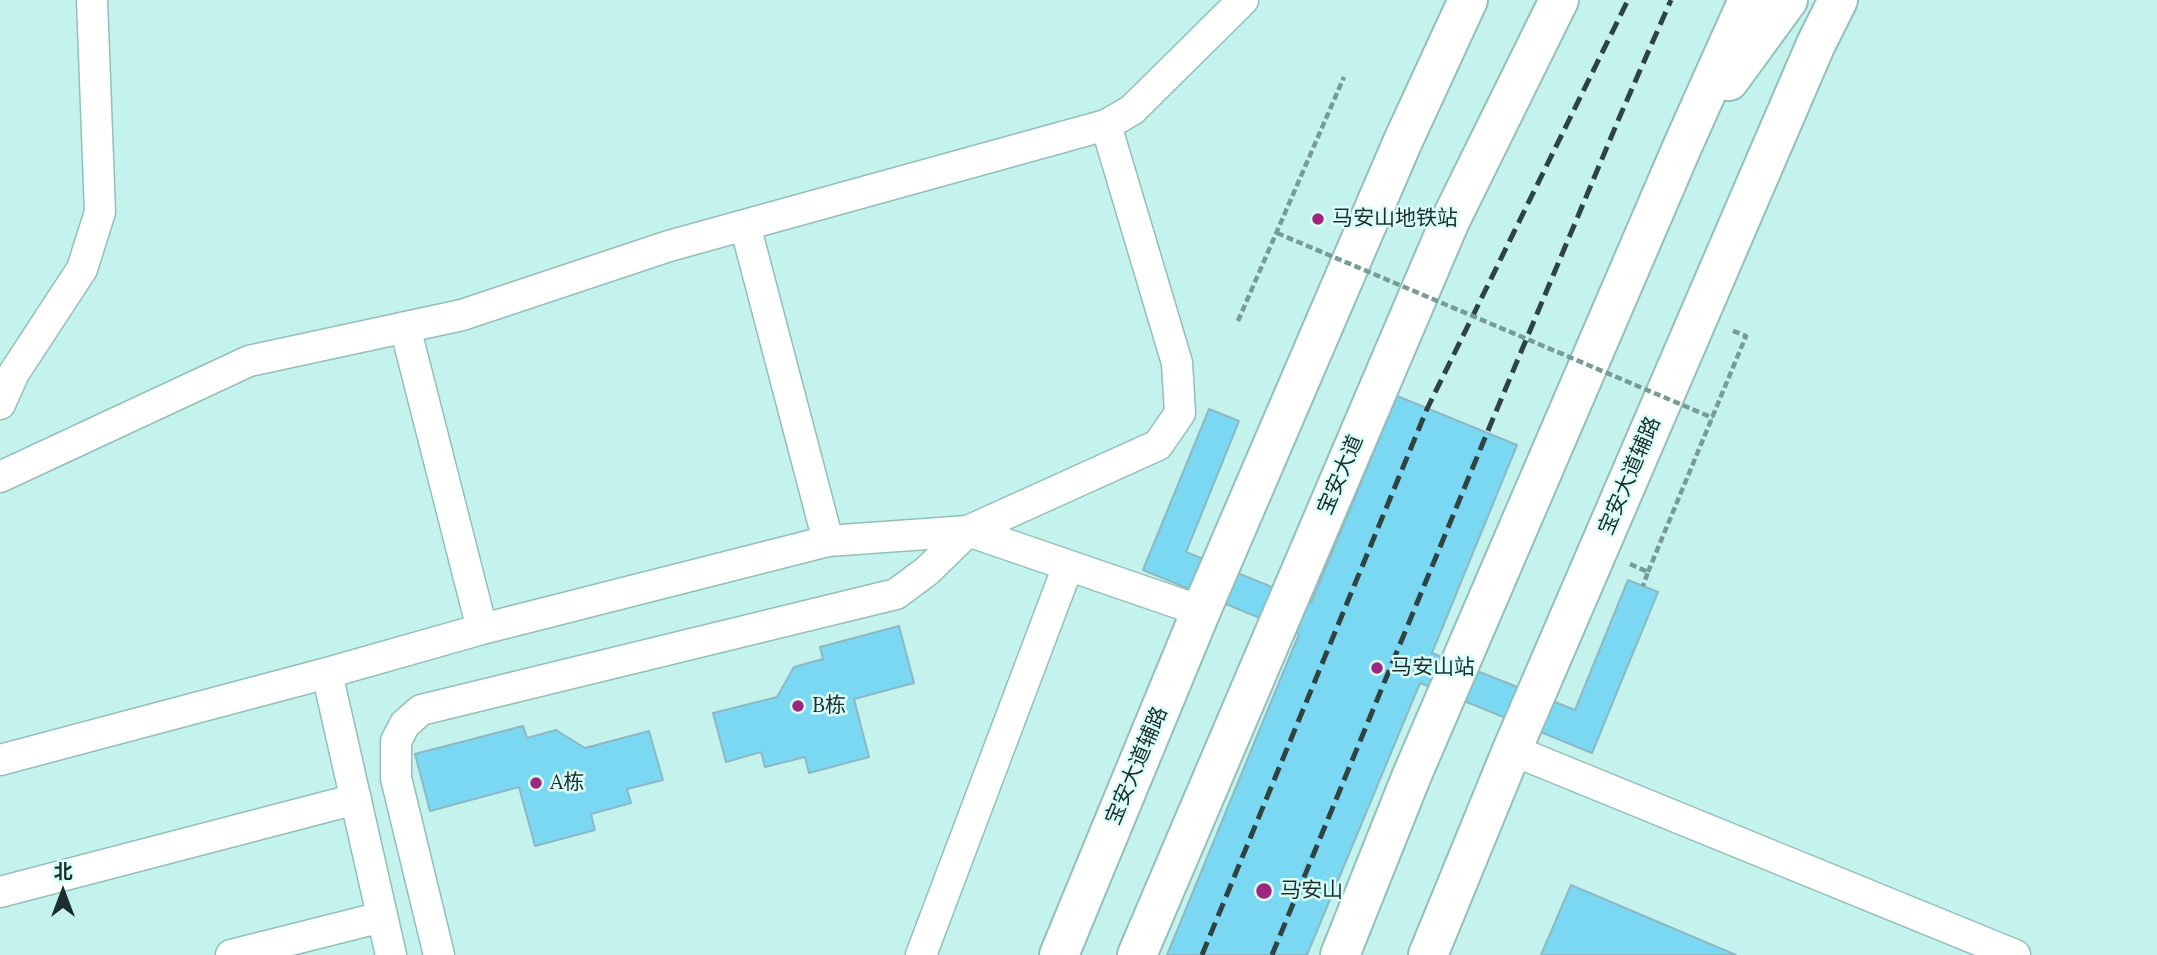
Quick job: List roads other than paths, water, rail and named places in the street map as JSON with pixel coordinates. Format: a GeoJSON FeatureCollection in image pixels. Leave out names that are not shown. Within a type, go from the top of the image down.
{"type":"FeatureCollection","features":[{"type":"Feature","properties":{"kind":"main road","name":"宝安大道辅路"},"geometry":{"type":"LineString","coordinates":[[1059,955],[1201,611],[1403,141],[1468,0]]}},
{"type":"Feature","properties":{"kind":"main road","name":"宝安大道"},"geometry":{"type":"LineString","coordinates":[[1137,955],[1450,221],[1559,0]]}},
{"type":"Feature","properties":{"kind":"main road"},"geometry":{"type":"LineString","coordinates":[[1340,955],[1412,775],[1748,0]]}},
{"type":"Feature","properties":{"kind":"main road"},"geometry":{"type":"LineString","coordinates":[[1683,145],[1788,0]]}},
{"type":"Feature","properties":{"kind":"main road","name":"宝安大道辅路"},"geometry":{"type":"LineString","coordinates":[[1428,955],[1512,750],[1811,56],[1838,0]]}},
{"type":"Feature","properties":{"kind":"street"},"geometry":{"type":"LineString","coordinates":[[0,404],[15,373],[82,270],[100,212],[92,0]]}},
{"type":"Feature","properties":{"kind":"street"},"geometry":{"type":"LineString","coordinates":[[0,477],[249,361],[461,314],[669,246],[1106,125],[1132,110],[1243,0]]}},
{"type":"Feature","properties":{"kind":"street"},"geometry":{"type":"LineString","coordinates":[[0,760],[482,629],[828,541],[968,531],[1158,446],[1180,413],[1177,363],[1106,125]]}},
{"type":"Feature","properties":{"kind":"street"},"geometry":{"type":"LineString","coordinates":[[745,225],[828,541]]}},
{"type":"Feature","properties":{"kind":"street"},"geometry":{"type":"LineString","coordinates":[[405,327],[482,629]]}},
{"type":"Feature","properties":{"kind":"street"},"geometry":{"type":"LineString","coordinates":[[968,531],[1201,611]]}},
{"type":"Feature","properties":{"kind":"street"},"geometry":{"type":"LineString","coordinates":[[439,955],[396,778],[396,741],[405,724],[421,710],[896,594],[928,571],[968,531]]}},
{"type":"Feature","properties":{"kind":"street"},"geometry":{"type":"LineString","coordinates":[[921,955],[1069,566]]}},
{"type":"Feature","properties":{"kind":"street"},"geometry":{"type":"LineString","coordinates":[[327,673],[390,955]]}},
{"type":"Feature","properties":{"kind":"street"},"geometry":{"type":"LineString","coordinates":[[1512,750],[2015,955]]}},
{"type":"Feature","properties":{"kind":"street"},"geometry":{"type":"LineString","coordinates":[[0,891],[356,799]]}},
{"type":"Feature","properties":{"kind":"street"},"geometry":{"type":"LineString","coordinates":[[231,955],[382,916]]}},
{"type":"Feature","properties":{"kind":"railway"},"geometry":{"type":"LineString","coordinates":[[1202,955],[1427,409],[1628,0]]}},
{"type":"Feature","properties":{"kind":"railway"},"geometry":{"type":"LineString","coordinates":[[1272,955],[1487,433],[1671,0]]}},
{"type":"Feature","properties":{"kind":"place","name":"马安山地铁站"},"geometry":{"type":"Point","coordinates":[1318,219]}},
{"type":"Feature","properties":{"kind":"place","name":"马安山站"},"geometry":{"type":"Point","coordinates":[1377,668]}},
{"type":"Feature","properties":{"kind":"place","name":"B栋"},"geometry":{"type":"Point","coordinates":[798,706]}},
{"type":"Feature","properties":{"kind":"place","name":"A栋"},"geometry":{"type":"Point","coordinates":[536,783]}},
{"type":"Feature","properties":{"kind":"place","name":"马安山"},"geometry":{"type":"Point","coordinates":[1264,891]}}]}
